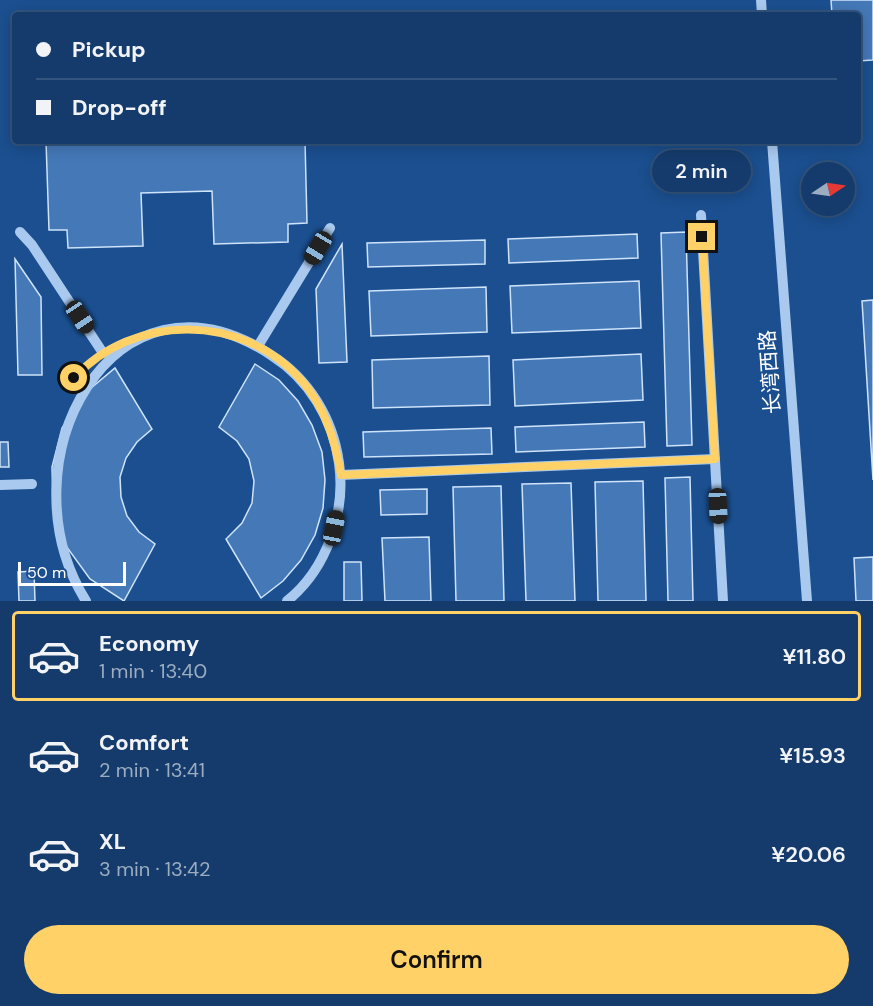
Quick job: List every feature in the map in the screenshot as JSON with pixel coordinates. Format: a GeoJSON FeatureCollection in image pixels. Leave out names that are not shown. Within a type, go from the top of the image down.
{"type":"FeatureCollection","features":[{"type":"Feature","properties":{"kind":"street","name":"长湾西路"},"geometry":{"type":"LineString","coordinates":[[772,144],[807,601]]}},
{"type":"Feature","properties":{"kind":"street"},"geometry":{"type":"LineString","coordinates":[[701,215],[723,601]]}},
{"type":"Feature","properties":{"kind":"street"},"geometry":{"type":"LineString","coordinates":[[258,346],[330,228]]}},
{"type":"Feature","properties":{"kind":"street"},"geometry":{"type":"LineString","coordinates":[[20,232],[32,245],[100,355],[136,337],[180,328],[207,330],[233,336],[258,346],[294,373],[316,400],[334,440],[341,475],[340,502],[325,553],[311,576],[287,601]]}},
{"type":"Feature","properties":{"kind":"street"},"geometry":{"type":"LineString","coordinates":[[341,475],[715,459]]}},
{"type":"Feature","properties":{"kind":"street"},"geometry":{"type":"LineString","coordinates":[[0,485],[32,484]]}},
{"type":"Feature","properties":{"kind":"street"},"geometry":{"type":"LineString","coordinates":[[64,577],[86,601]]}},
{"type":"Feature","properties":{"kind":"building"},"geometry":{"type":"Polygon","coordinates":[[[831,0],[873,0],[873,60],[861,61],[861,12],[832,12],[831,0]]]}},
{"type":"Feature","properties":{"kind":"building"},"geometry":{"type":"Polygon","coordinates":[[[46,144],[305,144],[307,223],[288,224],[288,242],[214,244],[212,191],[141,193],[143,246],[68,248],[67,230],[49,230],[46,144]]]}},
{"type":"Feature","properties":{"kind":"building"},"geometry":{"type":"Polygon","coordinates":[[[686,232],[692,445],[667,446],[661,233],[686,232]]]}},
{"type":"Feature","properties":{"kind":"building"},"geometry":{"type":"Polygon","coordinates":[[[637,234],[638,258],[509,263],[508,239],[637,234]]]}},
{"type":"Feature","properties":{"kind":"building"},"geometry":{"type":"Polygon","coordinates":[[[485,240],[485,264],[368,267],[367,243],[485,240]]]}},
{"type":"Feature","properties":{"kind":"building"},"geometry":{"type":"Polygon","coordinates":[[[342,244],[347,362],[319,363],[316,289],[342,244]]]}},
{"type":"Feature","properties":{"kind":"building"},"geometry":{"type":"Polygon","coordinates":[[[15,259],[41,297],[42,375],[18,375],[15,259]]]}},
{"type":"Feature","properties":{"kind":"building"},"geometry":{"type":"Polygon","coordinates":[[[639,281],[641,328],[512,333],[510,286],[639,281]]]}},
{"type":"Feature","properties":{"kind":"building"},"geometry":{"type":"Polygon","coordinates":[[[486,287],[487,332],[371,336],[369,291],[486,287]]]}},
{"type":"Feature","properties":{"kind":"building"},"geometry":{"type":"Polygon","coordinates":[[[873,300],[873,480],[862,301],[873,300]]]}},
{"type":"Feature","properties":{"kind":"building"},"geometry":{"type":"Polygon","coordinates":[[[641,354],[643,400],[515,406],[513,360],[641,354]]]}},
{"type":"Feature","properties":{"kind":"building"},"geometry":{"type":"Polygon","coordinates":[[[489,356],[490,405],[373,408],[372,360],[489,356]]]}},
{"type":"Feature","properties":{"kind":"building"},"geometry":{"type":"Polygon","coordinates":[[[255,364],[279,380],[298,401],[312,425],[322,452],[325,480],[323,508],[315,535],[301,560],[283,581],[261,598],[226,539],[242,523],[252,503],[254,481],[249,459],[237,441],[219,427],[255,364]]]}},
{"type":"Feature","properties":{"kind":"building"},"geometry":{"type":"Polygon","coordinates":[[[115,368],[152,429],[137,442],[126,458],[120,477],[121,497],[127,516],[139,532],[155,544],[124,601],[90,579],[66,546],[53,508],[52,467],[62,428],[84,394],[115,368]]]}},
{"type":"Feature","properties":{"kind":"building"},"geometry":{"type":"Polygon","coordinates":[[[644,422],[645,447],[516,452],[515,427],[644,422]]]}},
{"type":"Feature","properties":{"kind":"building"},"geometry":{"type":"Polygon","coordinates":[[[491,428],[492,454],[364,457],[363,432],[491,428]]]}},
{"type":"Feature","properties":{"kind":"building"},"geometry":{"type":"Polygon","coordinates":[[[0,442],[8,442],[9,467],[0,467],[0,442]]]}},
{"type":"Feature","properties":{"kind":"building"},"geometry":{"type":"Polygon","coordinates":[[[690,477],[693,601],[668,601],[665,478],[690,477]]]}},
{"type":"Feature","properties":{"kind":"building"},"geometry":{"type":"Polygon","coordinates":[[[643,481],[646,601],[598,601],[595,482],[643,481]]]}},
{"type":"Feature","properties":{"kind":"building"},"geometry":{"type":"Polygon","coordinates":[[[571,483],[575,601],[526,601],[522,484],[571,483]]]}},
{"type":"Feature","properties":{"kind":"building"},"geometry":{"type":"Polygon","coordinates":[[[501,486],[504,601],[456,601],[453,487],[501,486]]]}},
{"type":"Feature","properties":{"kind":"building"},"geometry":{"type":"Polygon","coordinates":[[[427,489],[427,514],[381,515],[380,490],[427,489]]]}},
{"type":"Feature","properties":{"kind":"building"},"geometry":{"type":"Polygon","coordinates":[[[429,537],[431,601],[385,601],[382,538],[429,537]]]}},
{"type":"Feature","properties":{"kind":"building"},"geometry":{"type":"Polygon","coordinates":[[[873,557],[873,601],[856,601],[854,558],[873,557]]]}},
{"type":"Feature","properties":{"kind":"building"},"geometry":{"type":"Polygon","coordinates":[[[344,562],[361,562],[362,601],[344,601],[344,562]]]}},
{"type":"Feature","properties":{"kind":"building"},"geometry":{"type":"Polygon","coordinates":[[[34,571],[35,601],[19,601],[18,572],[34,571]]]}},
{"type":"Feature","properties":{"kind":"route"},"geometry":{"type":"LineString","coordinates":[[74,378],[82,368],[103,352],[127,340],[153,332],[180,328],[207,330],[233,336],[258,346],[300,379],[316,400],[329,424],[337,449],[341,475],[715,459],[702,237]]}}]}
